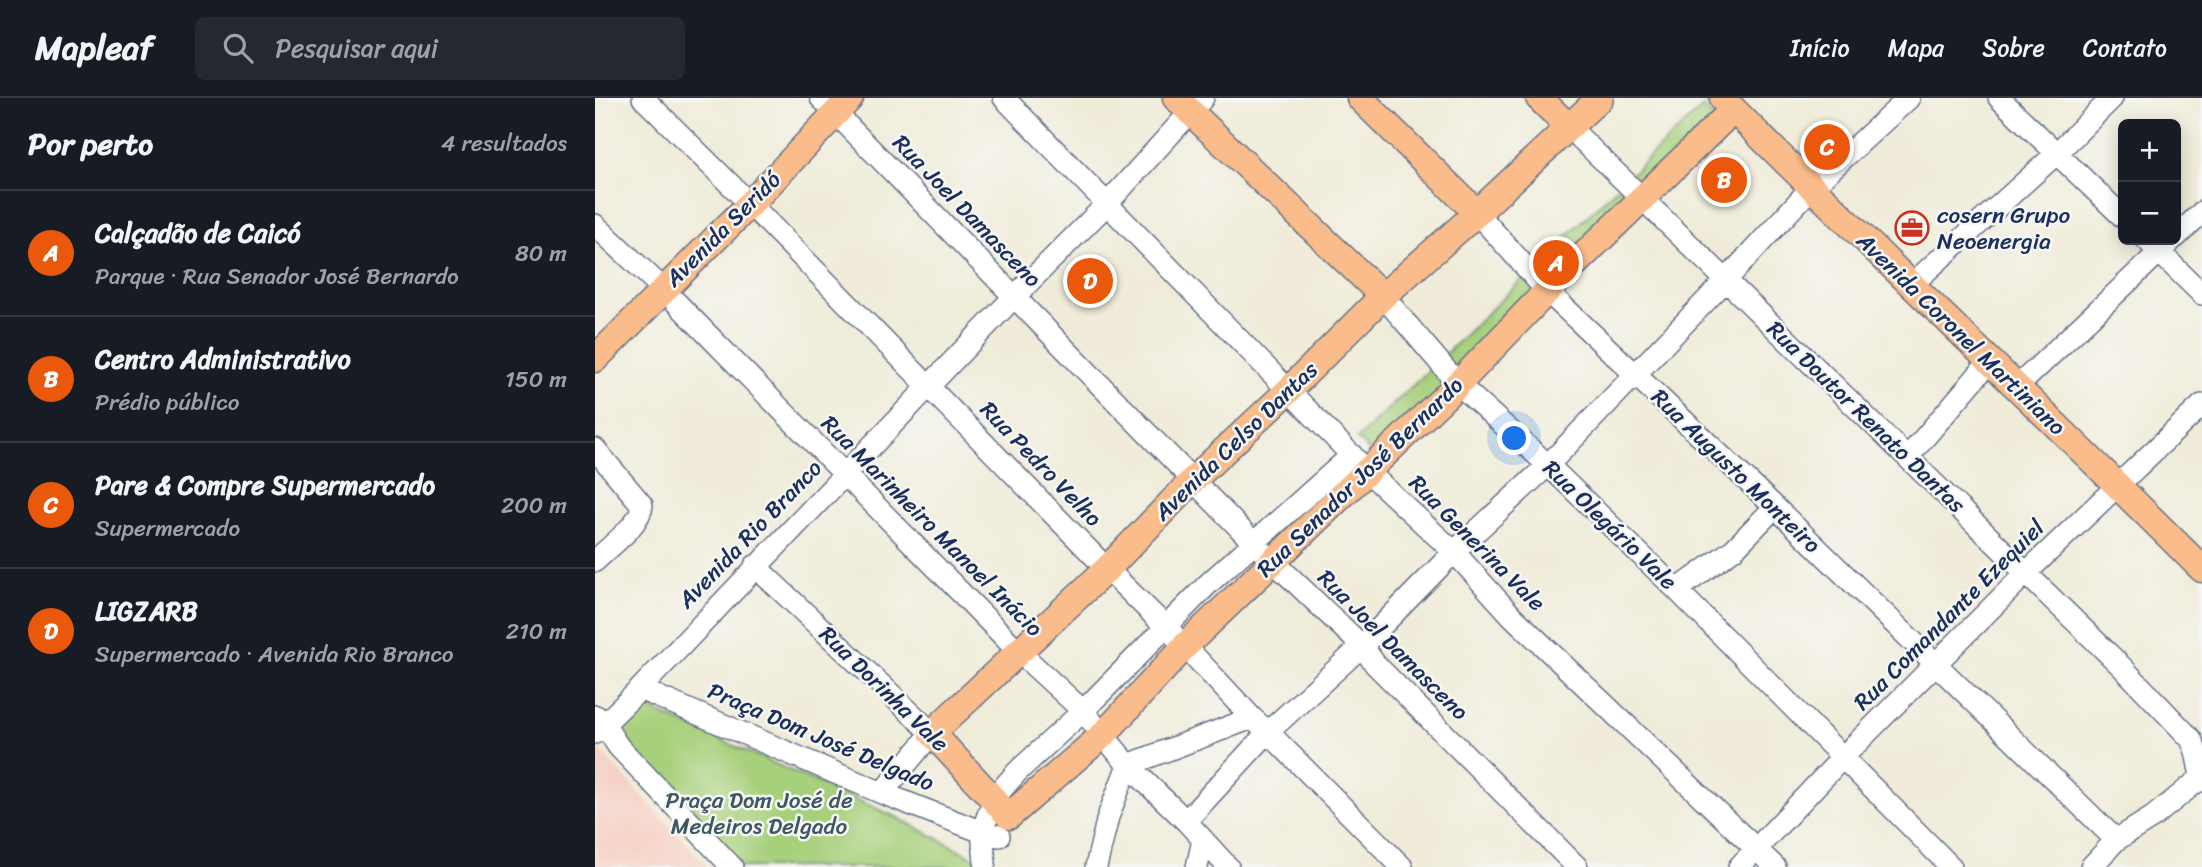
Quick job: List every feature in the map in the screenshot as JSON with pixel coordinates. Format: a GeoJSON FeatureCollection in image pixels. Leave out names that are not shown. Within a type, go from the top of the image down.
{"type":"FeatureCollection","features":[{"type":"Feature","properties":{"kind":"main road","name":"Rua Augusto Monteiro"},"geometry":{"type":"LineString","coordinates":[[1360,98],[1477,213]]}},
{"type":"Feature","properties":{"kind":"main road","name":"Rua Doutor Renato Dantas"},"geometry":{"type":"LineString","coordinates":[[1539,98],[1569,127]]}},
{"type":"Feature","properties":{"kind":"main road","name":"Avenida Celso Dantas"},"geometry":{"type":"LineString","coordinates":[[932,733],[1107,569],[1193,480],[1288,391],[1383,296],[1477,213],[1599,98]]}},
{"type":"Feature","properties":{"kind":"main road","name":"Rua Olegário Vale"},"geometry":{"type":"LineString","coordinates":[[1190,102],[1383,296]]}},
{"type":"Feature","properties":{"kind":"main road","name":"Avenida Coronel Martiniano"},"geometry":{"type":"LineString","coordinates":[[1733,102],[1811,188],[2202,569]]}},
{"type":"Feature","properties":{"kind":"main road","name":"Rua Senador José Bernardo"},"geometry":{"type":"LineString","coordinates":[[996,820],[1053,778],[1104,734],[1185,646],[1272,561],[1310,509],[1359,463],[1458,383],[1547,291],[1643,198],[1733,102]]}},
{"type":"Feature","properties":{"kind":"main road","name":"Avenida Seridó"},"geometry":{"type":"LineString","coordinates":[[595,359],[750,204],[836,103]]}},
{"type":"Feature","properties":{"kind":"main road","name":"Rua Dorinha Vale"},"geometry":{"type":"LineString","coordinates":[[932,733],[996,820]]}},
{"type":"Feature","properties":{"kind":"street","name":"Rua Pedro Velho"},"geometry":{"type":"LineString","coordinates":[[643,98],[1402,867]]}},
{"type":"Feature","properties":{"kind":"street","name":"Rua Generina Vale"},"geometry":{"type":"LineString","coordinates":[[1004,98],[1359,463],[1454,552],[1512,616],[1775,867]]}},
{"type":"Feature","properties":{"kind":"street"},"geometry":{"type":"LineString","coordinates":[[1186,821],[1260,725],[1361,646],[1454,552],[1548,465],[1726,281],[1811,188],[1909,98]]}},
{"type":"Feature","properties":{"kind":"street"},"geometry":{"type":"LineString","coordinates":[[1999,98],[2118,212]]}},
{"type":"Feature","properties":{"kind":"street"},"geometry":{"type":"LineString","coordinates":[[1911,285],[2057,153],[2112,98]]}},
{"type":"Feature","properties":{"kind":"street","name":"Avenida Rio Branco"},"geometry":{"type":"LineString","coordinates":[[597,726],[640,689],[1013,298],[1107,204],[1190,102]]}},
{"type":"Feature","properties":{"kind":"street","name":"Rua Joel Damasceno"},"geometry":{"type":"LineString","coordinates":[[836,103],[1013,298],[1253,542],[1361,646],[1375,664],[1577,867]]}},
{"type":"Feature","properties":{"kind":"street","name":"Rua Doutor Renato Dantas"},"geometry":{"type":"LineString","coordinates":[[1569,127],[2122,667],[2191,740],[2201,780]]}},
{"type":"Feature","properties":{"kind":"street"},"geometry":{"type":"LineString","coordinates":[[2181,229],[2202,212]]}},
{"type":"Feature","properties":{"kind":"street","name":"Rua Augusto Monteiro"},"geometry":{"type":"LineString","coordinates":[[1477,213],[1547,291],[1775,508],[2116,840]]}},
{"type":"Feature","properties":{"kind":"street","name":"Rua Marinheiro Manoel Inácio"},"geometry":{"type":"LineString","coordinates":[[595,225],[663,289],[1019,652],[1083,711],[1128,765],[1186,821],[1228,867]]}},
{"type":"Feature","properties":{"kind":"street"},"geometry":{"type":"LineString","coordinates":[[2017,387],[2161,245]]}},
{"type":"Feature","properties":{"kind":"street"},"geometry":{"type":"LineString","coordinates":[[2166,245],[2202,294]]}},
{"type":"Feature","properties":{"kind":"street","name":"Rua Olegário Vale"},"geometry":{"type":"LineString","coordinates":[[1383,296],[1458,383],[1548,465],[1677,590],[1951,867]]}},
{"type":"Feature","properties":{"kind":"street"},"geometry":{"type":"LineString","coordinates":[[1909,457],[1990,361]]}},
{"type":"Feature","properties":{"kind":"street","name":"Rua Comandante Ezequiel"},"geometry":{"type":"LineString","coordinates":[[1739,867],[1843,757],[2025,574],[2202,405]]}},
{"type":"Feature","properties":{"kind":"street"},"geometry":{"type":"LineString","coordinates":[[595,449],[640,501],[642,508],[640,516],[595,561]]}},
{"type":"Feature","properties":{"kind":"street"},"geometry":{"type":"LineString","coordinates":[[1677,590],[1734,549],[1775,508]]}},
{"type":"Feature","properties":{"kind":"street","name":"Rua Senador José Bernardo"},"geometry":{"type":"LineString","coordinates":[[996,820],[1034,757],[1209,583],[1253,542],[1310,509]]}},
{"type":"Feature","properties":{"kind":"street","name":"Rua Dorinha Vale"},"geometry":{"type":"LineString","coordinates":[[755,566],[932,733]]}},
{"type":"Feature","properties":{"kind":"street"},"geometry":{"type":"LineString","coordinates":[[1209,583],[1227,604]]}},
{"type":"Feature","properties":{"kind":"street"},"geometry":{"type":"LineString","coordinates":[[1125,668],[1147,687]]}},
{"type":"Feature","properties":{"kind":"street","name":"Praça Dom José Delgado"},"geometry":{"type":"LineString","coordinates":[[640,689],[882,793],[996,820]]}},
{"type":"Feature","properties":{"kind":"street"},"geometry":{"type":"LineString","coordinates":[[1096,867],[1108,817],[1128,765],[1260,725]]}},
{"type":"Feature","properties":{"kind":"street"},"geometry":{"type":"LineString","coordinates":[[597,726],[732,867]]}},
{"type":"Feature","properties":{"kind":"street","name":"Avenida Celso Dantas"},"geometry":{"type":"LineString","coordinates":[[882,793],[932,733]]}},
{"type":"Feature","properties":{"kind":"street"},"geometry":{"type":"LineString","coordinates":[[1034,757],[1053,778]]}},
{"type":"Feature","properties":{"kind":"street"},"geometry":{"type":"LineString","coordinates":[[2091,867],[2116,840],[2153,817],[2201,780]]}},
{"type":"Feature","properties":{"kind":"street"},"geometry":{"type":"LineString","coordinates":[[985,865],[996,820]]}},
{"type":"Feature","properties":{"kind":"street"},"geometry":{"type":"LineString","coordinates":[[1197,867],[1203,840]]}},
{"type":"Feature","properties":{"kind":"shaded area"},"geometry":{"type":"Polygon","coordinates":[[[595,745],[662,818],[708,867],[595,867],[595,745]]]}},
{"type":"Feature","properties":{"kind":"green space"},"geometry":{"type":"Polygon","coordinates":[[[1703,107],[1718,122],[1376,457],[1357,439],[1615,189],[1703,107]]]}},
{"type":"Feature","properties":{"kind":"green space","name":"Praça Dom José de Medeiros Delgado"},"geometry":{"type":"Polygon","coordinates":[[[639,704],[898,818],[977,859],[976,867],[737,867],[611,736],[639,704]]]}},
{"type":"Feature","properties":{"kind":"place","name":"Pare & Compre Supermercado"},"geometry":{"type":"Point","coordinates":[1827,147]}},
{"type":"Feature","properties":{"kind":"place","name":"Centro Administrativo"},"geometry":{"type":"Point","coordinates":[1724,180]}},
{"type":"Feature","properties":{"kind":"place","name":"cosern Grupo Neoenergia"},"geometry":{"type":"Point","coordinates":[1912,228]}},
{"type":"Feature","properties":{"kind":"place","name":"Calçadão de Caicó"},"geometry":{"type":"Point","coordinates":[1556,263]}},
{"type":"Feature","properties":{"kind":"place","name":"LIGZARB"},"geometry":{"type":"Point","coordinates":[1090,281]}}]}
